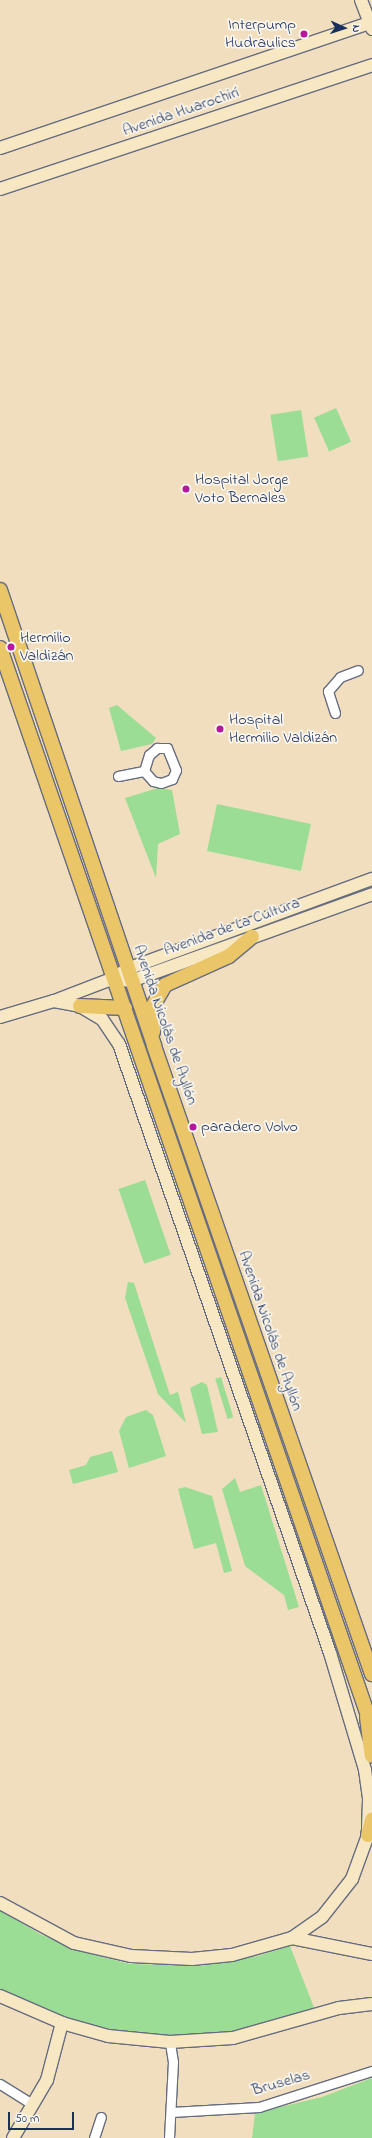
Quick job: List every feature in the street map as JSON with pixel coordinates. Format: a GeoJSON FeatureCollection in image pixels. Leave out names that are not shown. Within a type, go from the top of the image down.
{"type":"FeatureCollection","features":[{"type":"Feature","properties":{"kind":"main road"},"geometry":{"type":"LineString","coordinates":[[361,0],[369,25]]}},
{"type":"Feature","properties":{"kind":"main road","name":"Avenida Huarochirí"},"geometry":{"type":"LineString","coordinates":[[0,148],[369,25]]}},
{"type":"Feature","properties":{"kind":"main road","name":"Avenida Huarochirí"},"geometry":{"type":"LineString","coordinates":[[0,189],[372,65]]}},
{"type":"Feature","properties":{"kind":"main road","name":"Avenida Nicolás de Ayllón"},"geometry":{"type":"LineString","coordinates":[[0,590],[129,975],[372,1674]]}},
{"type":"Feature","properties":{"kind":"main road","name":"Avenida Nicolás de Ayllón"},"geometry":{"type":"LineString","coordinates":[[0,648],[372,1727]]}},
{"type":"Feature","properties":{"kind":"main road","name":"Avenida de La Cultura"},"geometry":{"type":"LineString","coordinates":[[129,975],[372,879]]}},
{"type":"Feature","properties":{"kind":"main road","name":"Avenida de La Cultura"},"geometry":{"type":"LineString","coordinates":[[114,978],[129,975],[252,937],[372,894]]}},
{"type":"Feature","properties":{"kind":"main road"},"geometry":{"type":"LineString","coordinates":[[154,1046],[154,1004],[165,985],[224,959],[252,937]]}},
{"type":"Feature","properties":{"kind":"main road"},"geometry":{"type":"LineString","coordinates":[[0,1017],[54,1001],[114,978]]}},
{"type":"Feature","properties":{"kind":"main road"},"geometry":{"type":"LineString","coordinates":[[54,1001],[80,1006],[125,1008]]}},
{"type":"Feature","properties":{"kind":"main road"},"geometry":{"type":"LineString","coordinates":[[80,1006],[102,1018],[118,1044],[252,1422],[279,1514],[330,1654],[365,1770],[368,1835]]}},
{"type":"Feature","properties":{"kind":"main road"},"geometry":{"type":"LineString","coordinates":[[365,1706],[372,1756]]}},
{"type":"Feature","properties":{"kind":"main road"},"geometry":{"type":"LineString","coordinates":[[0,1903],[74,1943],[131,1956],[192,1959],[225,1956],[292,1938],[322,1917],[339,1898],[352,1879],[372,1820]]}},
{"type":"Feature","properties":{"kind":"main road"},"geometry":{"type":"LineString","coordinates":[[292,1938],[370,1954]]}},
{"type":"Feature","properties":{"kind":"main road"},"geometry":{"type":"LineString","coordinates":[[0,1996],[62,2023],[108,2036],[170,2042],[233,2038],[366,2004],[372,1996]]}},
{"type":"Feature","properties":{"kind":"main road"},"geometry":{"type":"LineString","coordinates":[[13,2138],[46,2080],[62,2023]]}},
{"type":"Feature","properties":{"kind":"street"},"geometry":{"type":"LineString","coordinates":[[335,713],[328,691],[340,677],[358,670]]}},
{"type":"Feature","properties":{"kind":"street"},"geometry":{"type":"LineString","coordinates":[[118,776],[144,771]]}},
{"type":"Feature","properties":{"kind":"street"},"geometry":{"type":"LineString","coordinates":[[169,2138],[171,2112],[170,2042]]}},
{"type":"Feature","properties":{"kind":"street","name":"Bruselas"},"geometry":{"type":"LineString","coordinates":[[171,2112],[259,2107],[372,2071]]}},
{"type":"Feature","properties":{"kind":"street"},"geometry":{"type":"LineString","coordinates":[[0,2084],[33,2105]]}},
{"type":"Feature","properties":{"kind":"street"},"geometry":{"type":"LineString","coordinates":[[94,2138],[101,2117]]}},
{"type":"Feature","properties":{"kind":"green space"},"geometry":{"type":"Polygon","coordinates":[[[336,408],[351,442],[329,452],[314,418],[336,408]]]}},
{"type":"Feature","properties":{"kind":"green space"},"geometry":{"type":"Polygon","coordinates":[[[301,410],[308,456],[278,461],[270,415],[301,410]]]}},
{"type":"Feature","properties":{"kind":"green space"},"geometry":{"type":"Polygon","coordinates":[[[117,705],[156,738],[152,744],[121,751],[109,708],[117,705]]]}},
{"type":"Feature","properties":{"kind":"green space"},"geometry":{"type":"Polygon","coordinates":[[[158,788],[172,790],[180,834],[158,844],[156,878],[125,798],[158,788]]]}},
{"type":"Feature","properties":{"kind":"green space"},"geometry":{"type":"Polygon","coordinates":[[[217,804],[311,824],[301,871],[207,851],[217,804]]]}},
{"type":"Feature","properties":{"kind":"green space"},"geometry":{"type":"Polygon","coordinates":[[[145,1180],[171,1255],[144,1264],[119,1189],[145,1180]]]}},
{"type":"Feature","properties":{"kind":"green space"},"geometry":{"type":"Polygon","coordinates":[[[128,1282],[134,1283],[170,1395],[178,1392],[186,1423],[158,1394],[125,1298],[128,1282]]]}},
{"type":"Feature","properties":{"kind":"green space"},"geometry":{"type":"Polygon","coordinates":[[[221,1377],[233,1417],[228,1419],[215,1379],[221,1377]]]}},
{"type":"Feature","properties":{"kind":"green space"},"geometry":{"type":"Polygon","coordinates":[[[202,1382],[207,1385],[218,1432],[202,1434],[190,1388],[202,1382]]]}},
{"type":"Feature","properties":{"kind":"green space"},"geometry":{"type":"Polygon","coordinates":[[[146,1410],[153,1415],[166,1456],[129,1468],[119,1431],[126,1417],[146,1410]]]}},
{"type":"Feature","properties":{"kind":"green space"},"geometry":{"type":"Polygon","coordinates":[[[112,1451],[118,1472],[73,1484],[69,1470],[86,1465],[90,1457],[112,1451]]]}},
{"type":"Feature","properties":{"kind":"green space"},"geometry":{"type":"Polygon","coordinates":[[[235,1478],[240,1492],[261,1485],[299,1607],[288,1610],[284,1595],[245,1566],[222,1489],[235,1478]]]}},
{"type":"Feature","properties":{"kind":"green space"},"geometry":{"type":"Polygon","coordinates":[[[185,1487],[212,1496],[232,1571],[224,1573],[216,1543],[194,1549],[178,1489],[185,1487]]]}},
{"type":"Feature","properties":{"kind":"green space"},"geometry":{"type":"Polygon","coordinates":[[[0,1910],[40,1934],[79,1951],[130,1964],[199,1966],[258,1956],[290,1946],[315,2010],[228,2033],[168,2039],[66,2021],[0,1992],[0,1910]]]}},
{"type":"Feature","properties":{"kind":"green space"},"geometry":{"type":"Polygon","coordinates":[[[372,2078],[372,2138],[252,2138],[255,2113],[322,2097],[372,2078]]]}},
{"type":"Feature","properties":{"kind":"place","name":"Interpump Hudraulics"},"geometry":{"type":"Point","coordinates":[304,34]}},
{"type":"Feature","properties":{"kind":"place","name":"Hospital Jorge Voto Bernales"},"geometry":{"type":"Point","coordinates":[186,489]}},
{"type":"Feature","properties":{"kind":"place","name":"Hermilio Valdizán"},"geometry":{"type":"Point","coordinates":[11,647]}},
{"type":"Feature","properties":{"kind":"place","name":"Hospital Hermilio Valdizán"},"geometry":{"type":"Point","coordinates":[220,729]}},
{"type":"Feature","properties":{"kind":"place","name":"paradero Volvo"},"geometry":{"type":"Point","coordinates":[193,1127]}}]}
